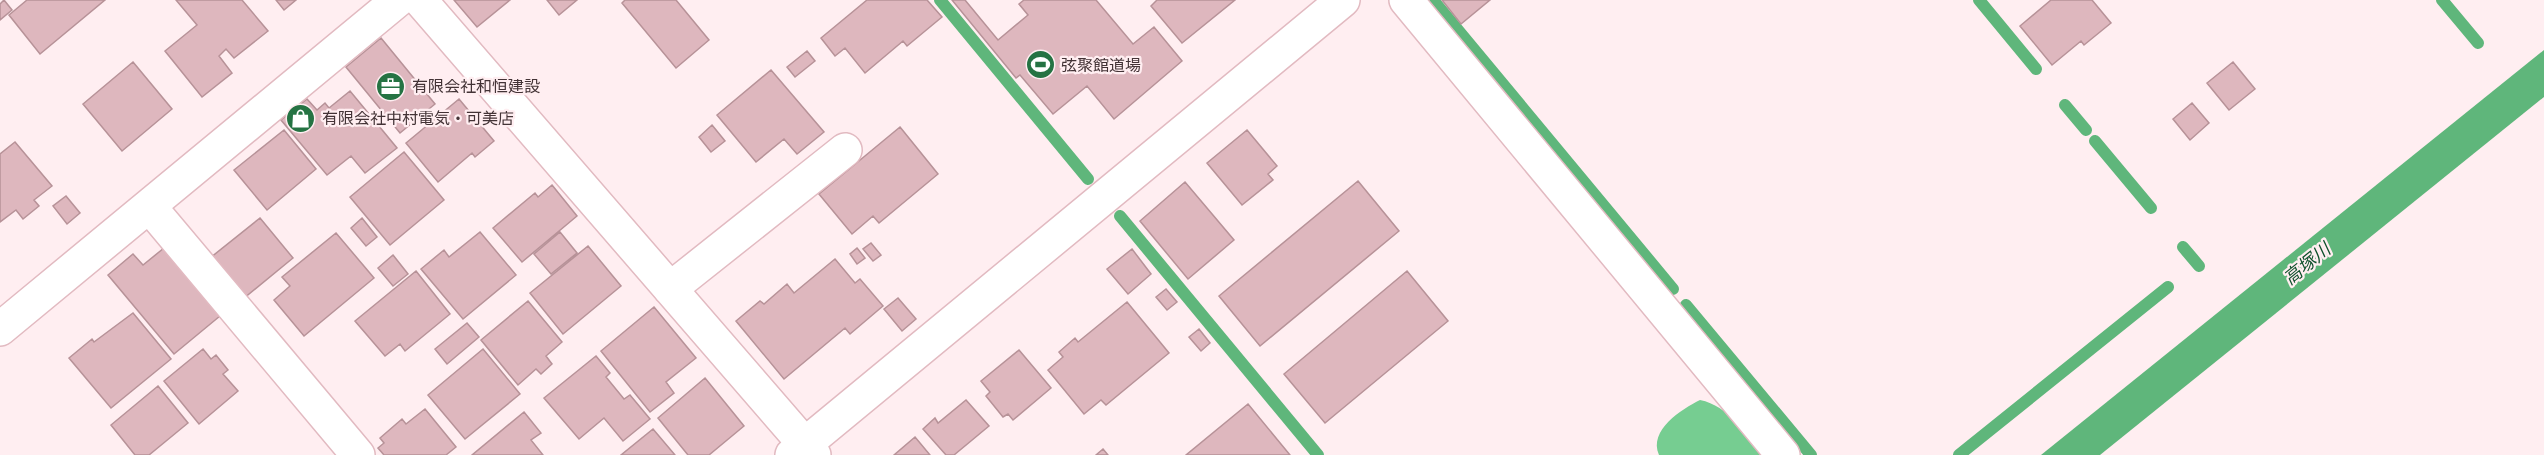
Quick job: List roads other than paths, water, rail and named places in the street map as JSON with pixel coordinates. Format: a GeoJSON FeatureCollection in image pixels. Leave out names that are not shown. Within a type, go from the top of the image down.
{"type":"FeatureCollection","features":[{"type":"Feature","properties":{"kind":"street"},"geometry":{"type":"LineString","coordinates":[[0,329],[398,0]]}},
{"type":"Feature","properties":{"kind":"street"},"geometry":{"type":"LineString","coordinates":[[420,0],[670,289],[803,451],[1343,0]]}},
{"type":"Feature","properties":{"kind":"street"},"geometry":{"type":"LineString","coordinates":[[1406,0],[1783,455]]}},
{"type":"Feature","properties":{"kind":"street"},"geometry":{"type":"LineString","coordinates":[[670,289],[845,150]]}},
{"type":"Feature","properties":{"kind":"street"},"geometry":{"type":"LineString","coordinates":[[149,207],[358,455]]}},
{"type":"Feature","properties":{"kind":"water","name":"高塚川"},"geometry":{"type":"Polygon","coordinates":[[[2544,50],[2544,97],[2100,455],[2041,455],[2544,50]]]}},
{"type":"Feature","properties":{"kind":"waterway"},"geometry":{"type":"LineString","coordinates":[[940,0],[1088,179]]}},
{"type":"Feature","properties":{"kind":"waterway"},"geometry":{"type":"LineString","coordinates":[[1433,0],[1673,289]]}},
{"type":"Feature","properties":{"kind":"waterway"},"geometry":{"type":"LineString","coordinates":[[1979,0],[2036,69]]}},
{"type":"Feature","properties":{"kind":"waterway"},"geometry":{"type":"LineString","coordinates":[[2442,0],[2478,43]]}},
{"type":"Feature","properties":{"kind":"waterway"},"geometry":{"type":"LineString","coordinates":[[2065,105],[2086,130]]}},
{"type":"Feature","properties":{"kind":"waterway"},"geometry":{"type":"LineString","coordinates":[[2095,141],[2151,208]]}},
{"type":"Feature","properties":{"kind":"waterway"},"geometry":{"type":"LineString","coordinates":[[1120,216],[1318,455]]}},
{"type":"Feature","properties":{"kind":"waterway"},"geometry":{"type":"LineString","coordinates":[[2183,247],[2199,266]]}},
{"type":"Feature","properties":{"kind":"waterway"},"geometry":{"type":"LineString","coordinates":[[1959,455],[2168,287]]}},
{"type":"Feature","properties":{"kind":"waterway"},"geometry":{"type":"LineString","coordinates":[[1686,305],[1811,455]]}},
{"type":"Feature","properties":{"kind":"place","name":"弦聚館道場"},"geometry":{"type":"Point","coordinates":[1040,65]}},
{"type":"Feature","properties":{"kind":"place","name":"有限会社和恒建設"},"geometry":{"type":"Point","coordinates":[391,86]}},
{"type":"Feature","properties":{"kind":"place","name":"有限会社中村電気・可美店"},"geometry":{"type":"Point","coordinates":[301,118]}}]}
